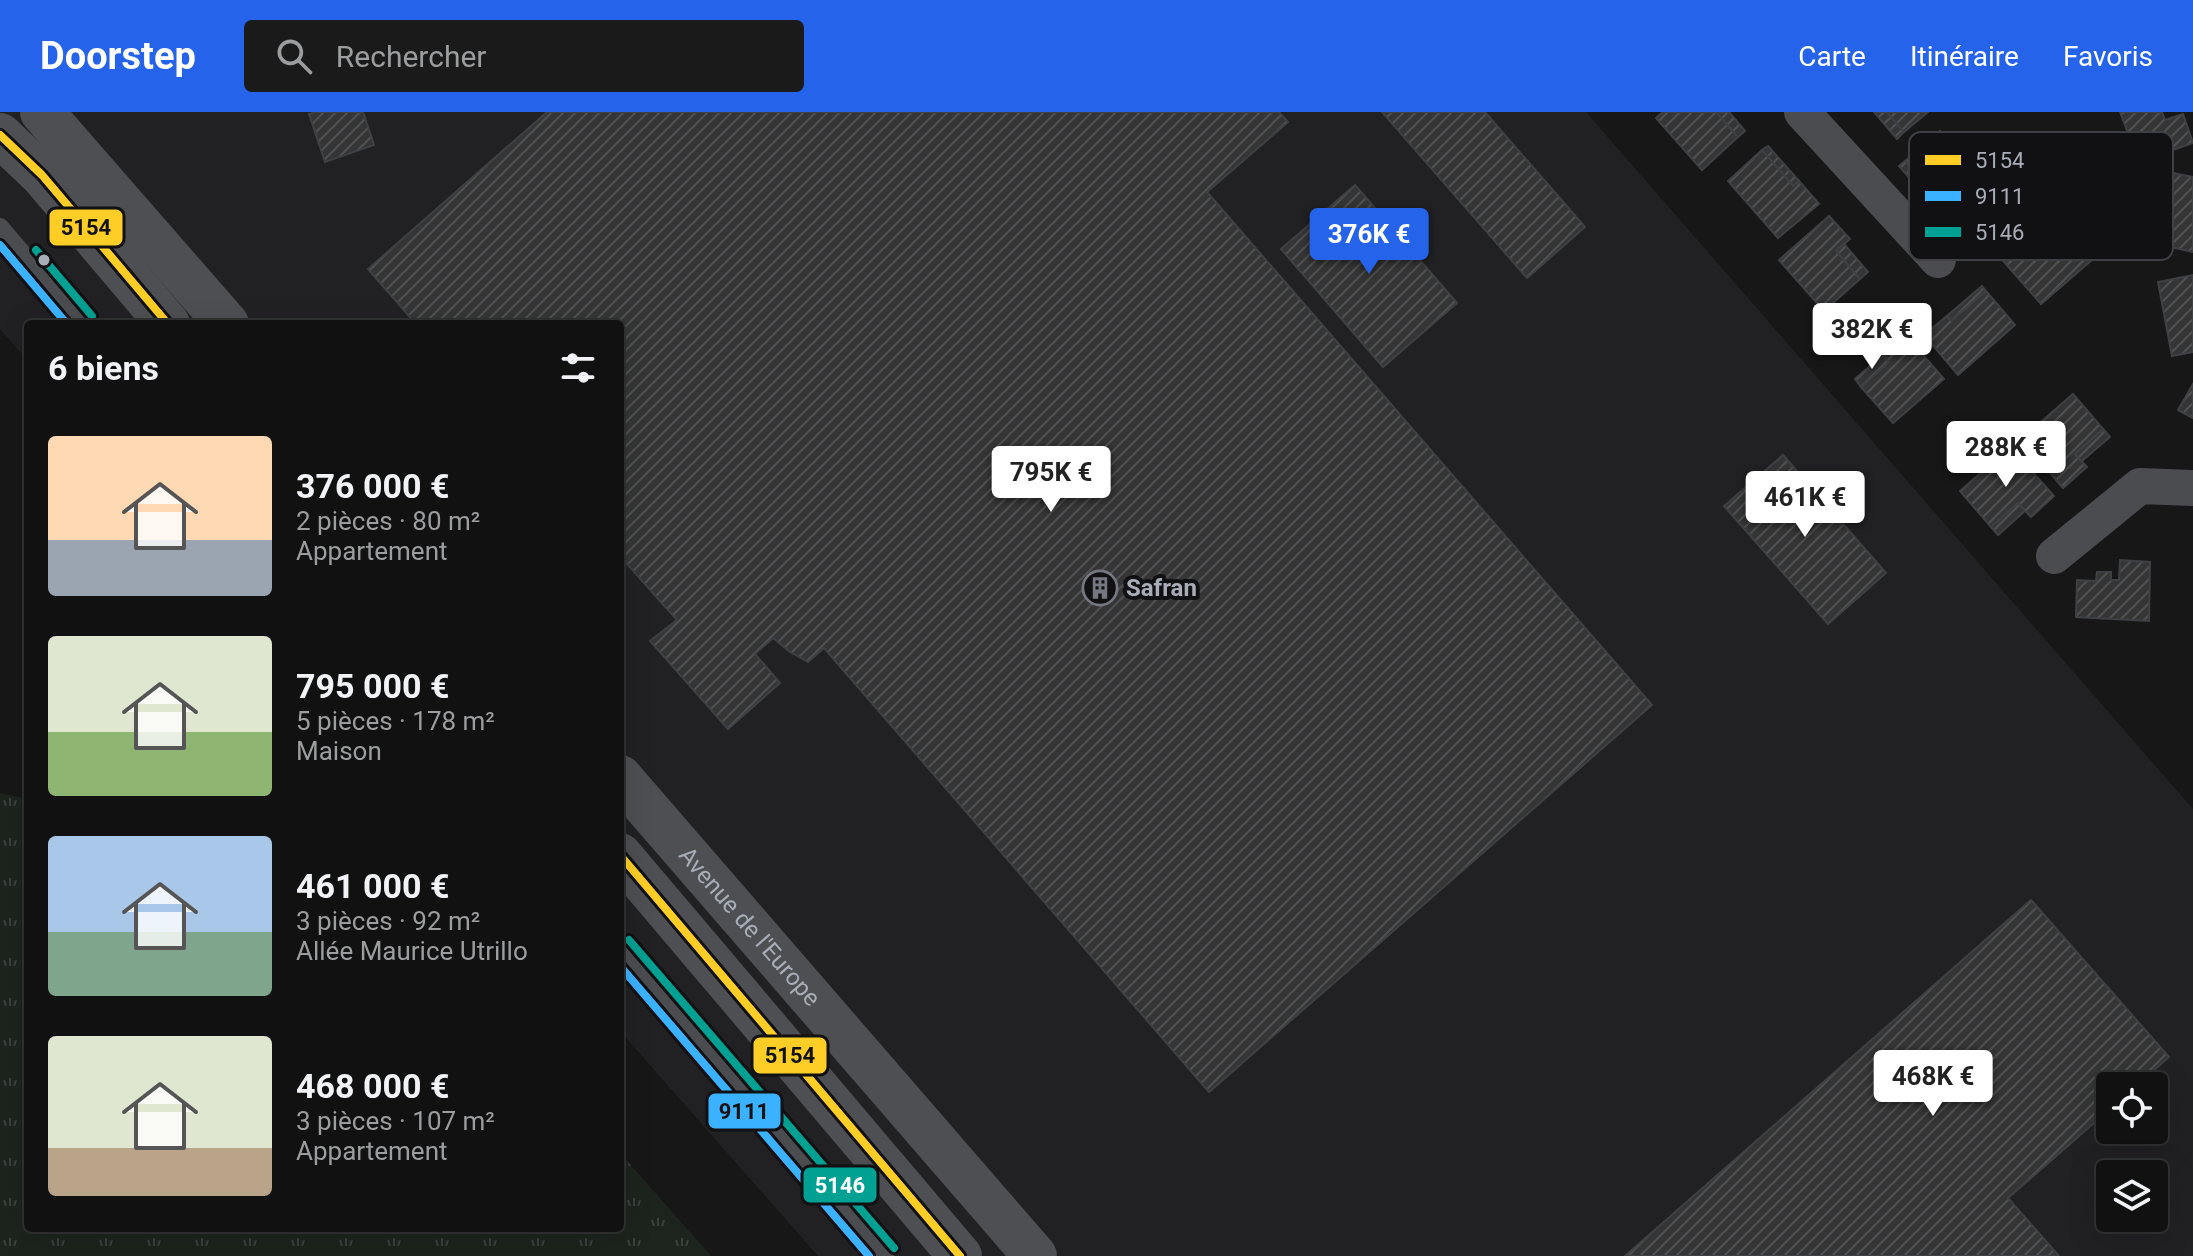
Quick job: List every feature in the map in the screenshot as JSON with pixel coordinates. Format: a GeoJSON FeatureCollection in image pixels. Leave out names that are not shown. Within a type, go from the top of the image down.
{"type":"FeatureCollection","features":[{"type":"Feature","properties":{"kind":"main road"},"geometry":{"type":"LineString","coordinates":[[42,112],[224,320]]}},
{"type":"Feature","properties":{"kind":"main road"},"geometry":{"type":"LineString","coordinates":[[0,135],[42,175],[165,320]]}},
{"type":"Feature","properties":{"kind":"main road","name":"Avenue de l'Europe"},"geometry":{"type":"LineString","coordinates":[[624,782],[1035,1256]]}},
{"type":"Feature","properties":{"kind":"main road"},"geometry":{"type":"LineString","coordinates":[[624,860],[960,1256]]}},
{"type":"Feature","properties":{"kind":"street"},"geometry":{"type":"LineString","coordinates":[[1802,112],[1909,228]]}},
{"type":"Feature","properties":{"kind":"street"},"geometry":{"type":"LineString","coordinates":[[2054,556],[2140,486],[2193,488]]}},
{"type":"Feature","properties":{"kind":"lane"},"geometry":{"type":"LineString","coordinates":[[0,227],[80,320]]}},
{"type":"Feature","properties":{"kind":"lane"},"geometry":{"type":"LineString","coordinates":[[624,953],[885,1256]]}},
{"type":"Feature","properties":{"kind":"shaded area"},"geometry":{"type":"Polygon","coordinates":[[[0,112],[1586,112],[2193,809],[2193,1256],[818,1256],[624,1036],[624,320],[24,320],[24,356],[0,329],[0,112]]]}},
{"type":"Feature","properties":{"kind":"green space"},"geometry":{"type":"Polygon","coordinates":[[[0,793],[24,798],[24,1232],[624,1232],[624,1158],[711,1256],[0,1256],[0,793]]]}},
{"type":"Feature","properties":{"kind":"building"},"geometry":{"type":"Polygon","coordinates":[[[363,112],[374,145],[325,162],[309,114],[363,112]]]}},
{"type":"Feature","properties":{"kind":"building","name":"Safran"},"geometry":{"type":"Polygon","coordinates":[[[547,112],[1279,112],[1288,122],[1207,192],[1652,705],[1209,1092],[824,648],[808,662],[773,638],[755,654],[780,683],[728,729],[650,641],[677,620],[624,560],[624,320],[413,320],[368,269],[547,112]]]}},
{"type":"Feature","properties":{"kind":"building"},"geometry":{"type":"Polygon","coordinates":[[[1382,112],[1485,112],[1585,227],[1527,278],[1382,112]]]}},
{"type":"Feature","properties":{"kind":"building"},"geometry":{"type":"Polygon","coordinates":[[[1663,112],[1716,112],[1738,137],[1702,170],[1656,118],[1663,112]]]}},
{"type":"Feature","properties":{"kind":"building"},"geometry":{"type":"Polygon","coordinates":[[[1716,112],[1729,112],[1745,131],[1738,137],[1716,112]]]}},
{"type":"Feature","properties":{"kind":"building"},"geometry":{"type":"Polygon","coordinates":[[[1874,112],[1887,112],[1904,132],[1897,139],[1874,112]]]}},
{"type":"Feature","properties":{"kind":"building"},"geometry":{"type":"Polygon","coordinates":[[[1887,112],[1928,112],[1904,132],[1887,112]]]}},
{"type":"Feature","properties":{"kind":"building"},"geometry":{"type":"Polygon","coordinates":[[[2120,112],[2162,112],[2165,120],[2183,114],[2193,143],[2173,150],[2173,132],[2128,132],[2120,112]]]}},
{"type":"Feature","properties":{"kind":"building"},"geometry":{"type":"Polygon","coordinates":[[[1768,146],[1799,181],[1793,186],[1762,150],[1768,146]]]}},
{"type":"Feature","properties":{"kind":"building"},"geometry":{"type":"Polygon","coordinates":[[[1762,150],[1793,186],[1799,181],[1819,204],[1778,238],[1728,181],[1762,150]]]}},
{"type":"Feature","properties":{"kind":"building"},"geometry":{"type":"Polygon","coordinates":[[[1905,161],[1909,166],[1909,177],[1899,166],[1905,161]]]}},
{"type":"Feature","properties":{"kind":"building"},"geometry":{"type":"Polygon","coordinates":[[[2173,173],[2193,177],[2193,252],[2173,248],[2173,173]]]}},
{"type":"Feature","properties":{"kind":"building"},"geometry":{"type":"Polygon","coordinates":[[[1355,185],[1457,303],[1383,367],[1281,249],[1355,185]]]}},
{"type":"Feature","properties":{"kind":"building"},"geometry":{"type":"Polygon","coordinates":[[[1829,216],[1850,239],[1836,251],[1860,279],[1824,311],[1779,260],[1829,216]]]}},
{"type":"Feature","properties":{"kind":"building"},"geometry":{"type":"Polygon","coordinates":[[[1844,244],[1868,272],[1860,279],[1836,251],[1844,244]]]}},
{"type":"Feature","properties":{"kind":"building"},"geometry":{"type":"Polygon","coordinates":[[[2002,260],[2092,260],[2041,304],[2002,260]]]}},
{"type":"Feature","properties":{"kind":"building"},"geometry":{"type":"Polygon","coordinates":[[[2193,275],[2193,352],[2172,356],[2158,282],[2193,275]]]}},
{"type":"Feature","properties":{"kind":"building"},"geometry":{"type":"Polygon","coordinates":[[[1982,286],[1986,291],[1951,321],[1947,316],[1982,286]]]}},
{"type":"Feature","properties":{"kind":"building"},"geometry":{"type":"Polygon","coordinates":[[[1986,291],[2015,325],[1958,375],[1924,335],[1947,316],[1951,321],[1986,291]]]}},
{"type":"Feature","properties":{"kind":"building"},"geometry":{"type":"Polygon","coordinates":[[[1900,329],[1944,379],[1893,423],[1861,387],[1889,362],[1878,349],[1900,329]]]}},
{"type":"Feature","properties":{"kind":"building"},"geometry":{"type":"Polygon","coordinates":[[[1883,355],[1889,362],[1861,387],[1855,379],[1883,355]]]}},
{"type":"Feature","properties":{"kind":"building"},"geometry":{"type":"Polygon","coordinates":[[[2193,384],[2193,418],[2178,410],[2193,384]]]}},
{"type":"Feature","properties":{"kind":"building"},"geometry":{"type":"Polygon","coordinates":[[[2073,394],[2103,429],[2075,454],[2087,467],[2063,488],[2021,439],[2073,394]]]}},
{"type":"Feature","properties":{"kind":"building"},"geometry":{"type":"Polygon","coordinates":[[[2103,429],[2110,437],[2082,461],[2075,454],[2103,429]]]}},
{"type":"Feature","properties":{"kind":"building"},"geometry":{"type":"Polygon","coordinates":[[[2010,447],[2054,496],[2031,517],[2018,503],[1991,527],[1960,491],[2010,447]]]}},
{"type":"Feature","properties":{"kind":"building"},"geometry":{"type":"Polygon","coordinates":[[[1783,455],[1886,573],[1828,624],[1724,506],[1783,455]]]}},
{"type":"Feature","properties":{"kind":"building"},"geometry":{"type":"Polygon","coordinates":[[[2018,503],[2025,511],[1998,535],[1991,527],[2018,503]]]}},
{"type":"Feature","properties":{"kind":"building"},"geometry":{"type":"Polygon","coordinates":[[[2120,560],[2150,562],[2149,621],[2076,617],[2077,580],[2096,581],[2097,572],[2111,572],[2111,580],[2119,580],[2120,560]]]}},
{"type":"Feature","properties":{"kind":"building"},"geometry":{"type":"Polygon","coordinates":[[[2031,900],[2169,1057],[2152,1072],[2096,1072],[2096,1121],[2008,1198],[2059,1256],[1625,1256],[2031,900]]]}},
{"type":"Feature","properties":{"kind":"transit line","name":"5154"},"geometry":{"type":"LineString","coordinates":[[0,135],[42,175],[165,320]]}},
{"type":"Feature","properties":{"kind":"transit line","name":"9111"},"geometry":{"type":"LineString","coordinates":[[0,245],[64,320]]}},
{"type":"Feature","properties":{"kind":"transit line","name":"5146"},"geometry":{"type":"LineString","coordinates":[[36,250],[92,316]]}},
{"type":"Feature","properties":{"kind":"transit line","name":"5154"},"geometry":{"type":"LineString","coordinates":[[624,860],[960,1256]]}},
{"type":"Feature","properties":{"kind":"transit line","name":"5146"},"geometry":{"type":"LineString","coordinates":[[629,940],[894,1248]]}},
{"type":"Feature","properties":{"kind":"transit line","name":"9111"},"geometry":{"type":"LineString","coordinates":[[624,971],[869,1256]]}},
{"type":"Feature","properties":{"kind":"place","name":"Safran"},"geometry":{"type":"Point","coordinates":[1100,588]}}]}
